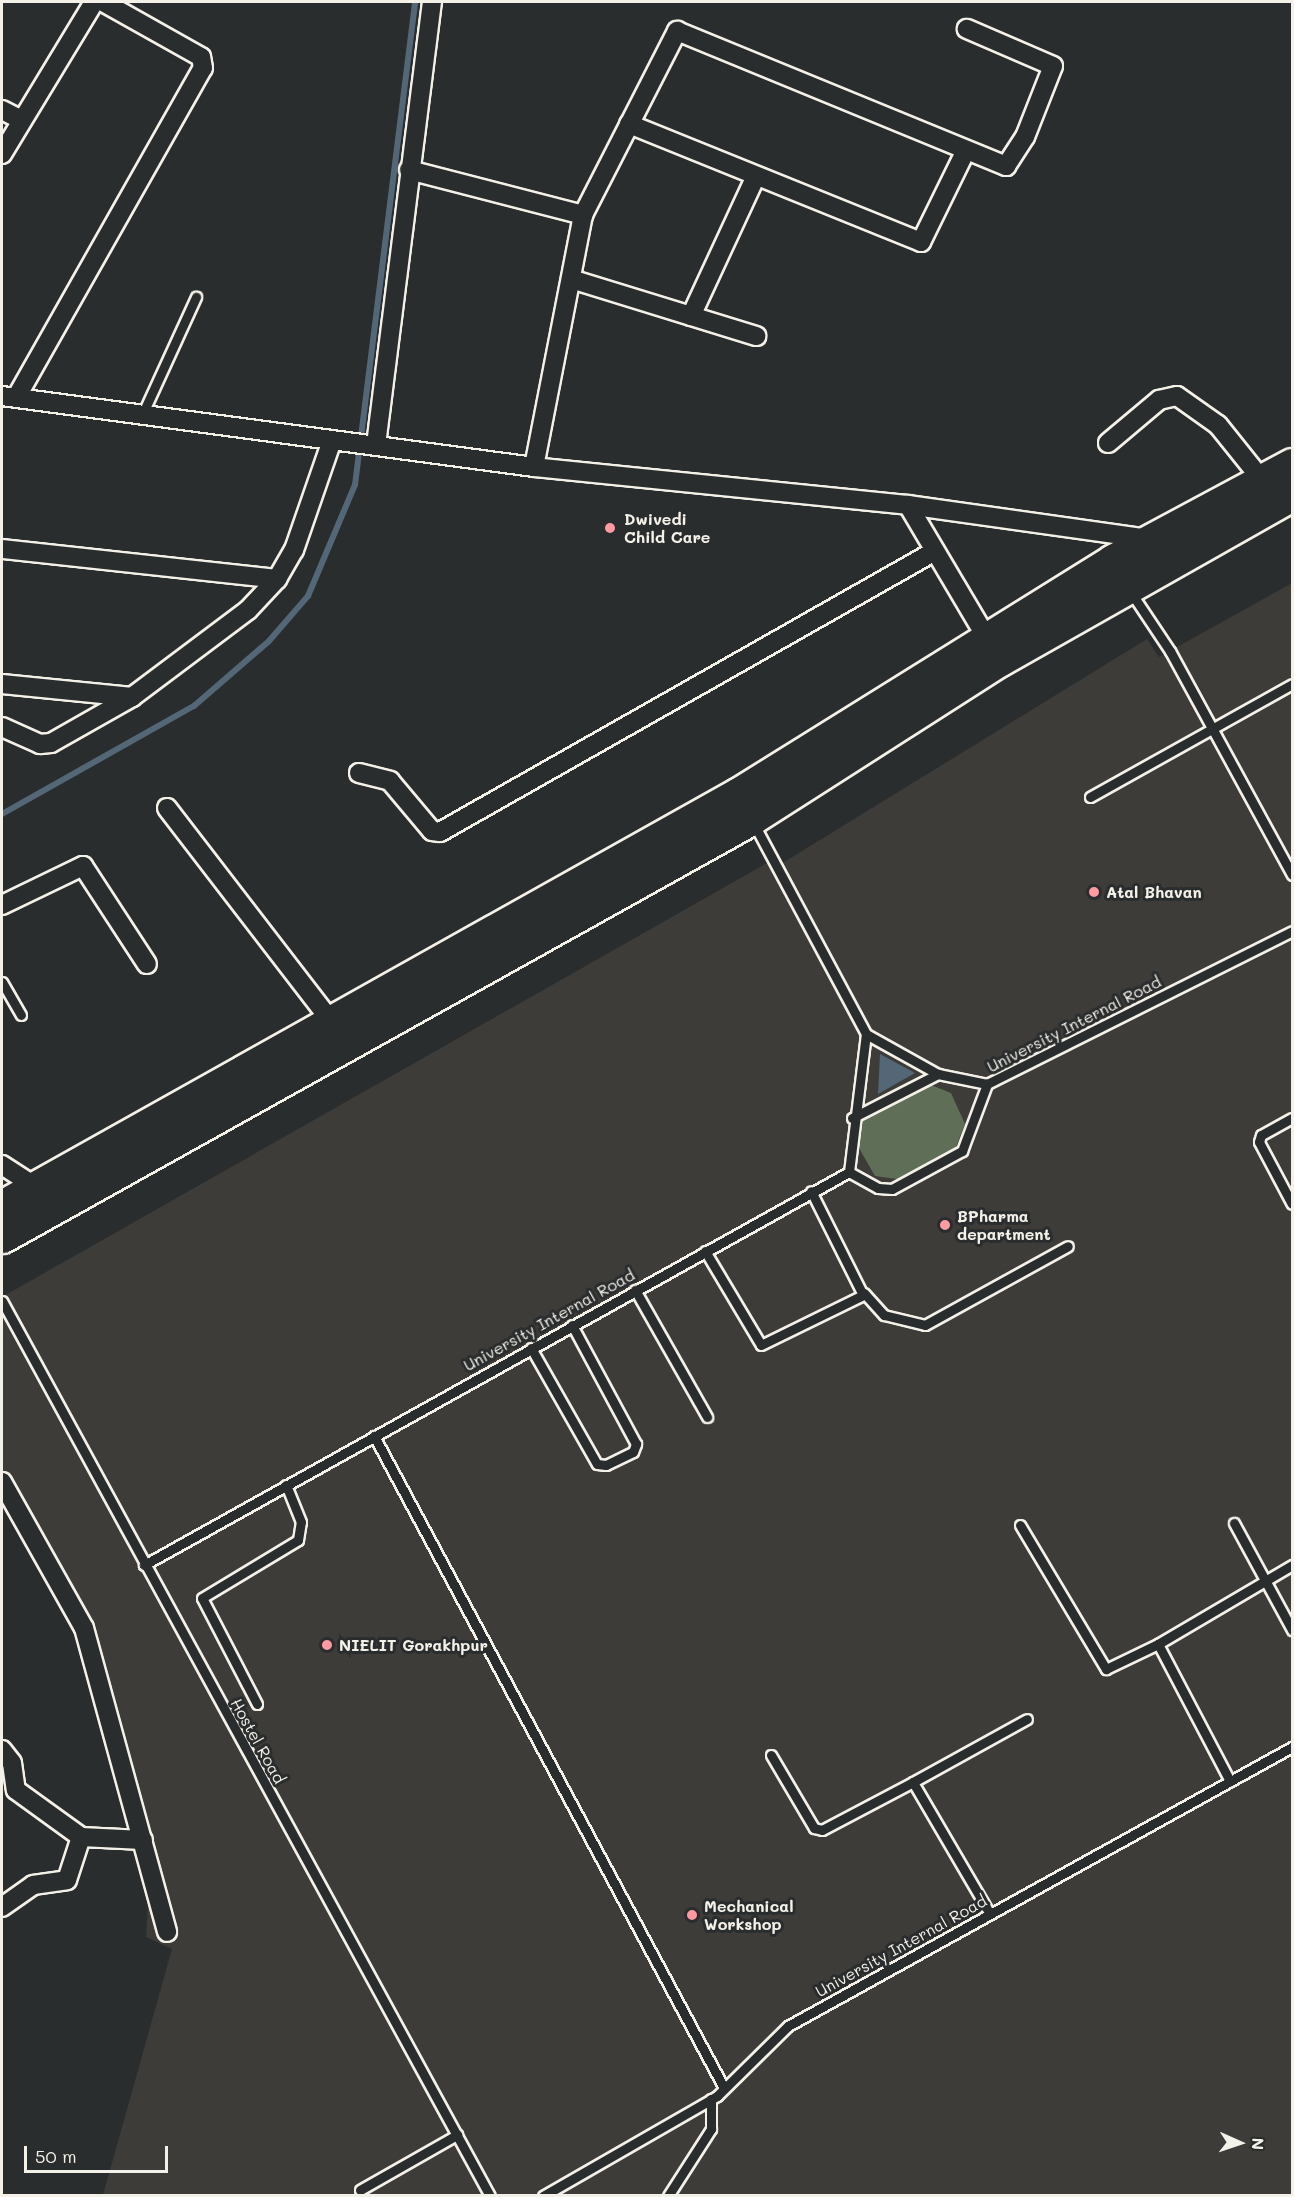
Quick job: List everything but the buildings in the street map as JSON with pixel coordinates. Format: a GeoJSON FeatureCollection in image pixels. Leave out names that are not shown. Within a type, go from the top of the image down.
{"type":"FeatureCollection","features":[{"type":"Feature","properties":{"kind":"highway"},"geometry":{"type":"LineString","coordinates":[[2,1236],[1125,584],[1164,548],[1262,480],[1293,465]]}},
{"type":"Feature","properties":{"kind":"highway"},"geometry":{"type":"LineString","coordinates":[[2,1206],[332,1022],[745,806],[986,637],[1164,548],[1293,494]]}},
{"type":"Feature","properties":{"kind":"street"},"geometry":{"type":"LineString","coordinates":[[2,154],[94,2]]}},
{"type":"Feature","properties":{"kind":"street"},"geometry":{"type":"LineString","coordinates":[[103,2],[201,57],[203,68],[9,397],[534,467],[908,505],[1164,548]]}},
{"type":"Feature","properties":{"kind":"street"},"geometry":{"type":"LineString","coordinates":[[373,445],[432,2]]}},
{"type":"Feature","properties":{"kind":"street"},"geometry":{"type":"LineString","coordinates":[[534,467],[583,215],[674,36],[683,31],[966,150],[1010,163],[1053,71],[1048,63],[967,29]]}},
{"type":"Feature","properties":{"kind":"street"},"geometry":{"type":"LineString","coordinates":[[2,110],[22,120]]}},
{"type":"Feature","properties":{"kind":"street"},"geometry":{"type":"LineString","coordinates":[[629,124],[921,243],[966,150]]}},
{"type":"Feature","properties":{"kind":"street"},"geometry":{"type":"LineString","coordinates":[[409,170],[583,215]]}},
{"type":"Feature","properties":{"kind":"street"},"geometry":{"type":"LineString","coordinates":[[691,316],[756,176]]}},
{"type":"Feature","properties":{"kind":"street"},"geometry":{"type":"LineString","coordinates":[[571,279],[756,336]]}},
{"type":"Feature","properties":{"kind":"street"},"geometry":{"type":"LineString","coordinates":[[1108,443],[1159,400],[1177,396],[1218,424],[1262,480]]}},
{"type":"Feature","properties":{"kind":"street"},"geometry":{"type":"LineString","coordinates":[[2,727],[43,744],[132,697],[248,610],[277,579],[340,441]]}},
{"type":"Feature","properties":{"kind":"street"},"geometry":{"type":"LineString","coordinates":[[908,505],[986,637]]}},
{"type":"Feature","properties":{"kind":"street"},"geometry":{"type":"LineString","coordinates":[[2,549],[277,579]]}},
{"type":"Feature","properties":{"kind":"street"},"geometry":{"type":"LineString","coordinates":[[359,773],[390,781],[432,831],[440,832],[935,551]]}},
{"type":"Feature","properties":{"kind":"street"},"geometry":{"type":"LineString","coordinates":[[2,684],[132,697]]}},
{"type":"Feature","properties":{"kind":"street"},"geometry":{"type":"LineString","coordinates":[[167,808],[332,1022]]}},
{"type":"Feature","properties":{"kind":"street"},"geometry":{"type":"LineString","coordinates":[[2,905],[83,866],[147,964]]}},
{"type":"Feature","properties":{"kind":"street"},"geometry":{"type":"LineString","coordinates":[[2,1165],[36,1187]]}},
{"type":"Feature","properties":{"kind":"street"},"geometry":{"type":"LineString","coordinates":[[2,1482],[84,1629],[167,1932]]}},
{"type":"Feature","properties":{"kind":"street"},"geometry":{"type":"LineString","coordinates":[[2,1750],[12,1763],[16,1791],[81,1837],[143,1840]]}},
{"type":"Feature","properties":{"kind":"street"},"geometry":{"type":"LineString","coordinates":[[2,1907],[33,1885],[67,1880],[81,1837]]}},
{"type":"Feature","properties":{"kind":"lane"},"geometry":{"type":"LineString","coordinates":[[142,415],[196,297]]}},
{"type":"Feature","properties":{"kind":"lane"},"geometry":{"type":"LineString","coordinates":[[1125,584],[1212,728],[1293,875]]}},
{"type":"Feature","properties":{"kind":"lane"},"geometry":{"type":"LineString","coordinates":[[1090,797],[1293,684]]}},
{"type":"Feature","properties":{"kind":"lane"},"geometry":{"type":"LineString","coordinates":[[745,806],[866,1034],[852,1118],[849,1172],[878,1188],[892,1189],[962,1151],[987,1084]]}},
{"type":"Feature","properties":{"kind":"lane","name":"University Internal Road"},"geometry":{"type":"LineString","coordinates":[[866,1034],[938,1074],[987,1084],[1293,931]]}},
{"type":"Feature","properties":{"kind":"lane"},"geometry":{"type":"LineString","coordinates":[[2,982],[21,1015]]}},
{"type":"Feature","properties":{"kind":"lane"},"geometry":{"type":"LineString","coordinates":[[852,1118],[938,1074]]}},
{"type":"Feature","properties":{"kind":"lane"},"geometry":{"type":"LineString","coordinates":[[1293,1118],[1261,1135],[1259,1142],[1293,1204]]}},
{"type":"Feature","properties":{"kind":"lane","name":"University Internal Road"},"geometry":{"type":"LineString","coordinates":[[144,1565],[811,1191],[849,1172]]}},
{"type":"Feature","properties":{"kind":"lane"},"geometry":{"type":"LineString","coordinates":[[811,1191],[864,1293],[884,1315],[925,1325],[1068,1246]]}},
{"type":"Feature","properties":{"kind":"lane"},"geometry":{"type":"LineString","coordinates":[[705,1251],[761,1345],[864,1293]]}},
{"type":"Feature","properties":{"kind":"lane"},"geometry":{"type":"LineString","coordinates":[[635,1290],[707,1417]]}},
{"type":"Feature","properties":{"kind":"lane","name":"Hostel Road"},"geometry":{"type":"LineString","coordinates":[[2,1301],[490,2196]]}},
{"type":"Feature","properties":{"kind":"lane"},"geometry":{"type":"LineString","coordinates":[[531,1348],[597,1464],[606,1466],[633,1452],[636,1444],[572,1325]]}},
{"type":"Feature","properties":{"kind":"lane"},"geometry":{"type":"LineString","coordinates":[[374,1436],[724,2088]]}},
{"type":"Feature","properties":{"kind":"lane"},"geometry":{"type":"LineString","coordinates":[[257,1704],[202,1598],[271,1557],[288,1550],[302,1527],[286,1485]]}},
{"type":"Feature","properties":{"kind":"lane"},"geometry":{"type":"LineString","coordinates":[[1234,1523],[1267,1579],[1293,1630]]}},
{"type":"Feature","properties":{"kind":"lane"},"geometry":{"type":"LineString","coordinates":[[1020,1525],[1106,1669],[1158,1644],[1293,1565]]}},
{"type":"Feature","properties":{"kind":"lane"},"geometry":{"type":"LineString","coordinates":[[1158,1644],[1230,1781]]}},
{"type":"Feature","properties":{"kind":"lane"},"geometry":{"type":"LineString","coordinates":[[771,1755],[814,1828],[822,1830],[1027,1719]]}},
{"type":"Feature","properties":{"kind":"lane","name":"University Internal Road"},"geometry":{"type":"LineString","coordinates":[[543,2196],[711,2099],[788,2026],[1293,1747]]}},
{"type":"Feature","properties":{"kind":"lane"},"geometry":{"type":"LineString","coordinates":[[913,1782],[990,1914]]}},
{"type":"Feature","properties":{"kind":"lane"},"geometry":{"type":"LineString","coordinates":[[668,2196],[695,2147],[711,2129],[711,2099]]}},
{"type":"Feature","properties":{"kind":"lane"},"geometry":{"type":"LineString","coordinates":[[360,2190],[457,2135]]}},
{"type":"Feature","properties":{"kind":"shaded area"},"geometry":{"type":"Polygon","coordinates":[[[1292,583],[1292,2195],[103,2195],[172,1949],[146,1937],[150,1869],[79,1634],[2,1487],[2,1297],[774,859],[776,867],[1147,639],[1159,657],[1292,583]]]}},
{"type":"Feature","properties":{"kind":"green space"},"geometry":{"type":"Polygon","coordinates":[[[931,1085],[951,1093],[965,1124],[955,1149],[904,1180],[875,1176],[856,1143],[863,1118],[931,1085]]]}},
{"type":"Feature","properties":{"kind":"water"},"geometry":{"type":"Polygon","coordinates":[[[880,1054],[915,1073],[878,1094],[880,1054]]]}},
{"type":"Feature","properties":{"kind":"waterway"},"geometry":{"type":"LineString","coordinates":[[2,814],[194,706],[269,641],[308,596],[355,485],[415,2]]}},
{"type":"Feature","properties":{"kind":"place","name":"Dwivedi Child Care"},"geometry":{"type":"Point","coordinates":[610,528]}},
{"type":"Feature","properties":{"kind":"place","name":"Atal Bhavan"},"geometry":{"type":"Point","coordinates":[1094,892]}},
{"type":"Feature","properties":{"kind":"place","name":"BPharma department"},"geometry":{"type":"Point","coordinates":[945,1225]}},
{"type":"Feature","properties":{"kind":"place","name":"NIELIT Gorakhpur"},"geometry":{"type":"Point","coordinates":[327,1645]}},
{"type":"Feature","properties":{"kind":"place","name":"Mechanical Workshop"},"geometry":{"type":"Point","coordinates":[692,1915]}}]}
